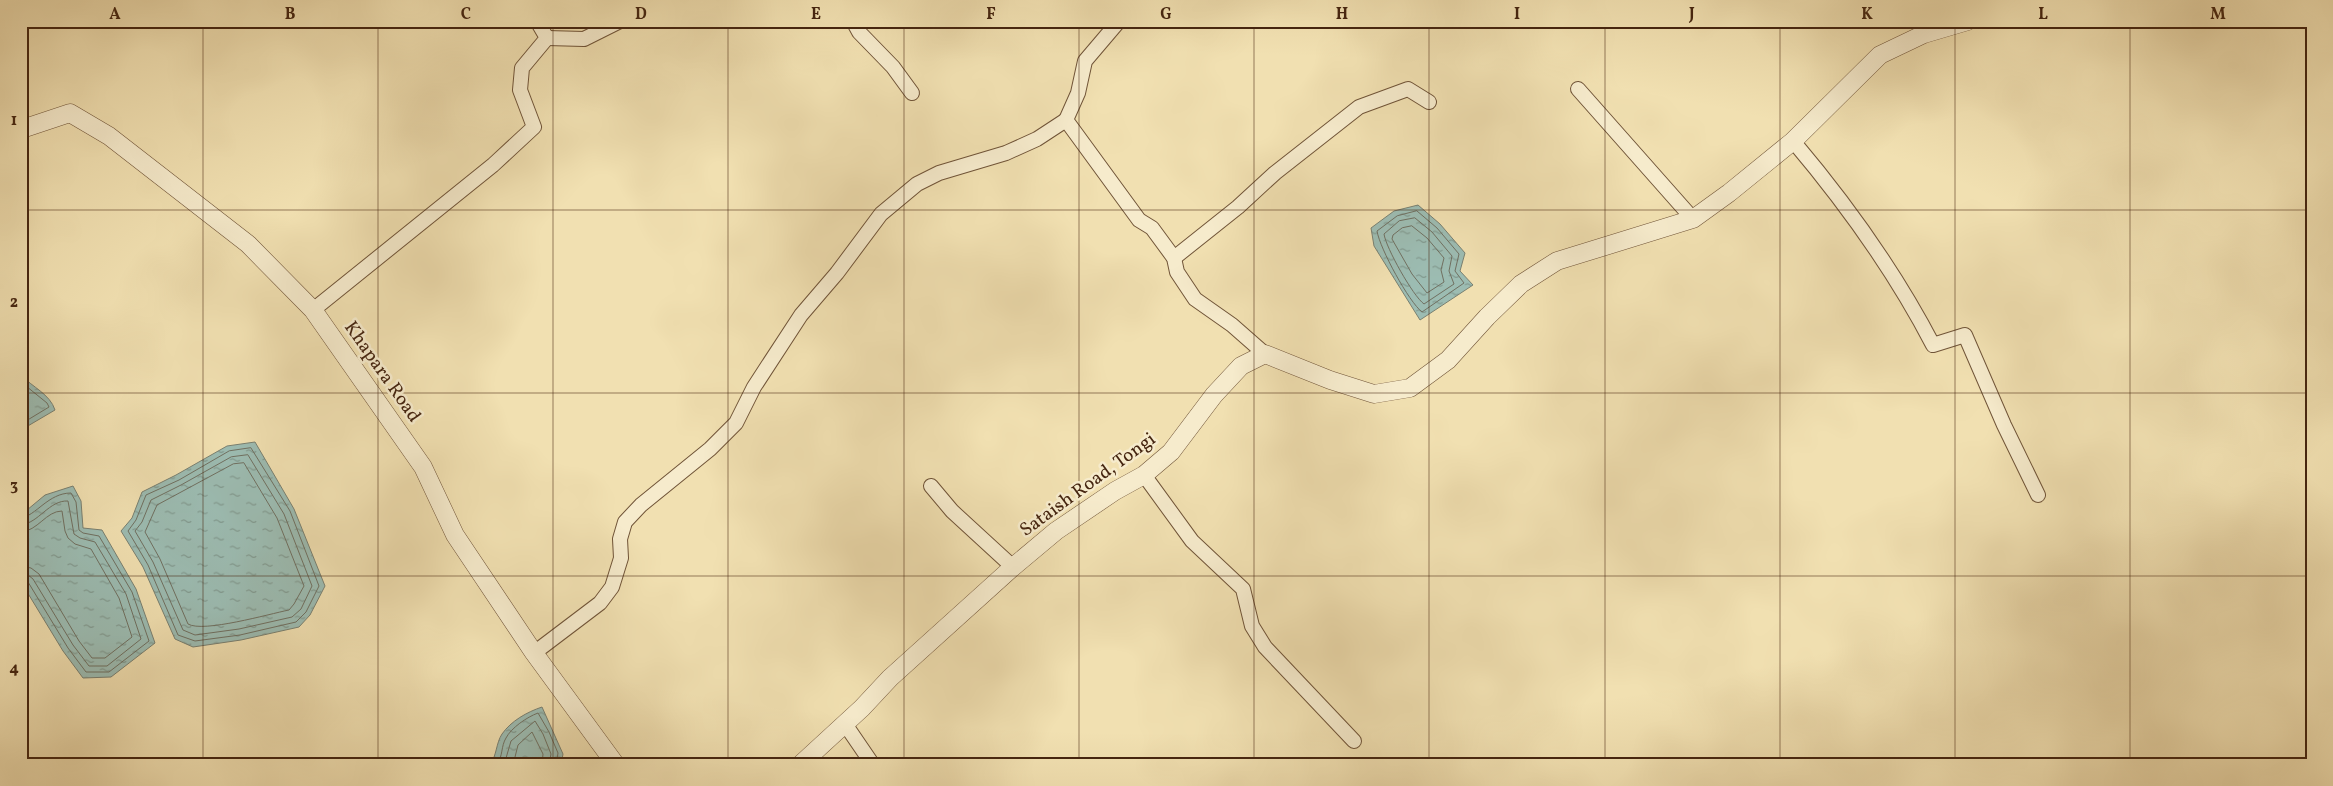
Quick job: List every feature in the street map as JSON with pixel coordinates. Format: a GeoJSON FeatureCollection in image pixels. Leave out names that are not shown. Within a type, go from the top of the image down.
{"type":"FeatureCollection","features":[{"type":"Feature","properties":{"kind":"street"},"geometry":{"type":"LineString","coordinates":[[537,21],[546,38]]}},
{"type":"Feature","properties":{"kind":"street"},"geometry":{"type":"LineString","coordinates":[[546,38],[584,39],[620,21]]}},
{"type":"Feature","properties":{"kind":"street"},"geometry":{"type":"LineString","coordinates":[[853,21],[858,32],[893,67],[912,93]]}},
{"type":"Feature","properties":{"kind":"street"},"geometry":{"type":"LineString","coordinates":[[534,653],[600,602],[612,587],[621,558],[620,539],[625,522],[641,505],[710,449],[736,423],[754,387],[801,315],[837,273],[881,214],[917,184],[939,173],[1006,153],[1037,139],[1066,120],[1078,93],[1085,61],[1119,21]]}},
{"type":"Feature","properties":{"kind":"street"},"geometry":{"type":"LineString","coordinates":[[1066,120],[1140,220],[1152,228],[1174,258],[1177,272],[1195,299],[1232,325],[1265,354],[1330,380],[1374,394],[1410,388],[1448,360],[1487,317],[1521,284],[1557,262],[1693,218],[1729,193],[1793,141],[1880,55],[1924,34],[1968,21]]}},
{"type":"Feature","properties":{"kind":"street"},"geometry":{"type":"LineString","coordinates":[[312,310],[493,166],[534,127],[520,90],[522,68],[546,38]]}},
{"type":"Feature","properties":{"kind":"street"},"geometry":{"type":"LineString","coordinates":[[1174,258],[1238,207],[1275,173],[1360,107],[1408,89],[1429,102]]}},
{"type":"Feature","properties":{"kind":"street"},"geometry":{"type":"LineString","coordinates":[[1578,89],[1693,218]]}},
{"type":"Feature","properties":{"kind":"street","name":"Khapara Road"},"geometry":{"type":"LineString","coordinates":[[23,128],[70,113],[109,136],[248,244],[312,310],[423,467],[455,535],[534,653],[616,765]]}},
{"type":"Feature","properties":{"kind":"street"},"geometry":{"type":"LineString","coordinates":[[1793,141],[1874,244],[1907,296],[1933,345],[1965,335],[2004,425],[2038,495]]}},
{"type":"Feature","properties":{"kind":"street","name":"Sataish Road, Tongi"},"geometry":{"type":"LineString","coordinates":[[800,765],[845,724],[890,678],[1013,567],[1056,532],[1115,491],[1144,474],[1171,452],[1194,425],[1214,395],[1242,366],[1265,354]]}},
{"type":"Feature","properties":{"kind":"street"},"geometry":{"type":"LineString","coordinates":[[1144,474],[1192,541],[1243,589],[1252,626],[1265,647],[1354,741]]}},
{"type":"Feature","properties":{"kind":"street"},"geometry":{"type":"LineString","coordinates":[[931,486],[952,511],[1013,567]]}},
{"type":"Feature","properties":{"kind":"street"},"geometry":{"type":"LineString","coordinates":[[845,724],[873,765]]}},
{"type":"Feature","properties":{"kind":"water"},"geometry":{"type":"Polygon","coordinates":[[[1418,205],[1440,224],[1465,253],[1460,271],[1473,285],[1420,320],[1374,246],[1371,228],[1394,211],[1418,205]]]}},
{"type":"Feature","properties":{"kind":"water"},"geometry":{"type":"Polygon","coordinates":[[[21,375],[49,399],[55,410],[21,430],[21,375]]]}},
{"type":"Feature","properties":{"kind":"water"},"geometry":{"type":"Polygon","coordinates":[[[255,442],[294,509],[325,586],[310,615],[299,627],[241,640],[193,647],[175,639],[143,567],[121,531],[132,518],[142,492],[227,446],[255,442]]]}},
{"type":"Feature","properties":{"kind":"water"},"geometry":{"type":"Polygon","coordinates":[[[73,486],[81,501],[83,528],[102,530],[136,589],[155,643],[111,677],[83,678],[63,651],[21,582],[21,515],[45,495],[73,486]]]}},
{"type":"Feature","properties":{"kind":"water"},"geometry":{"type":"Polygon","coordinates":[[[542,707],[563,754],[561,765],[490,765],[500,738],[506,729],[520,718],[542,707]]]}}]}
